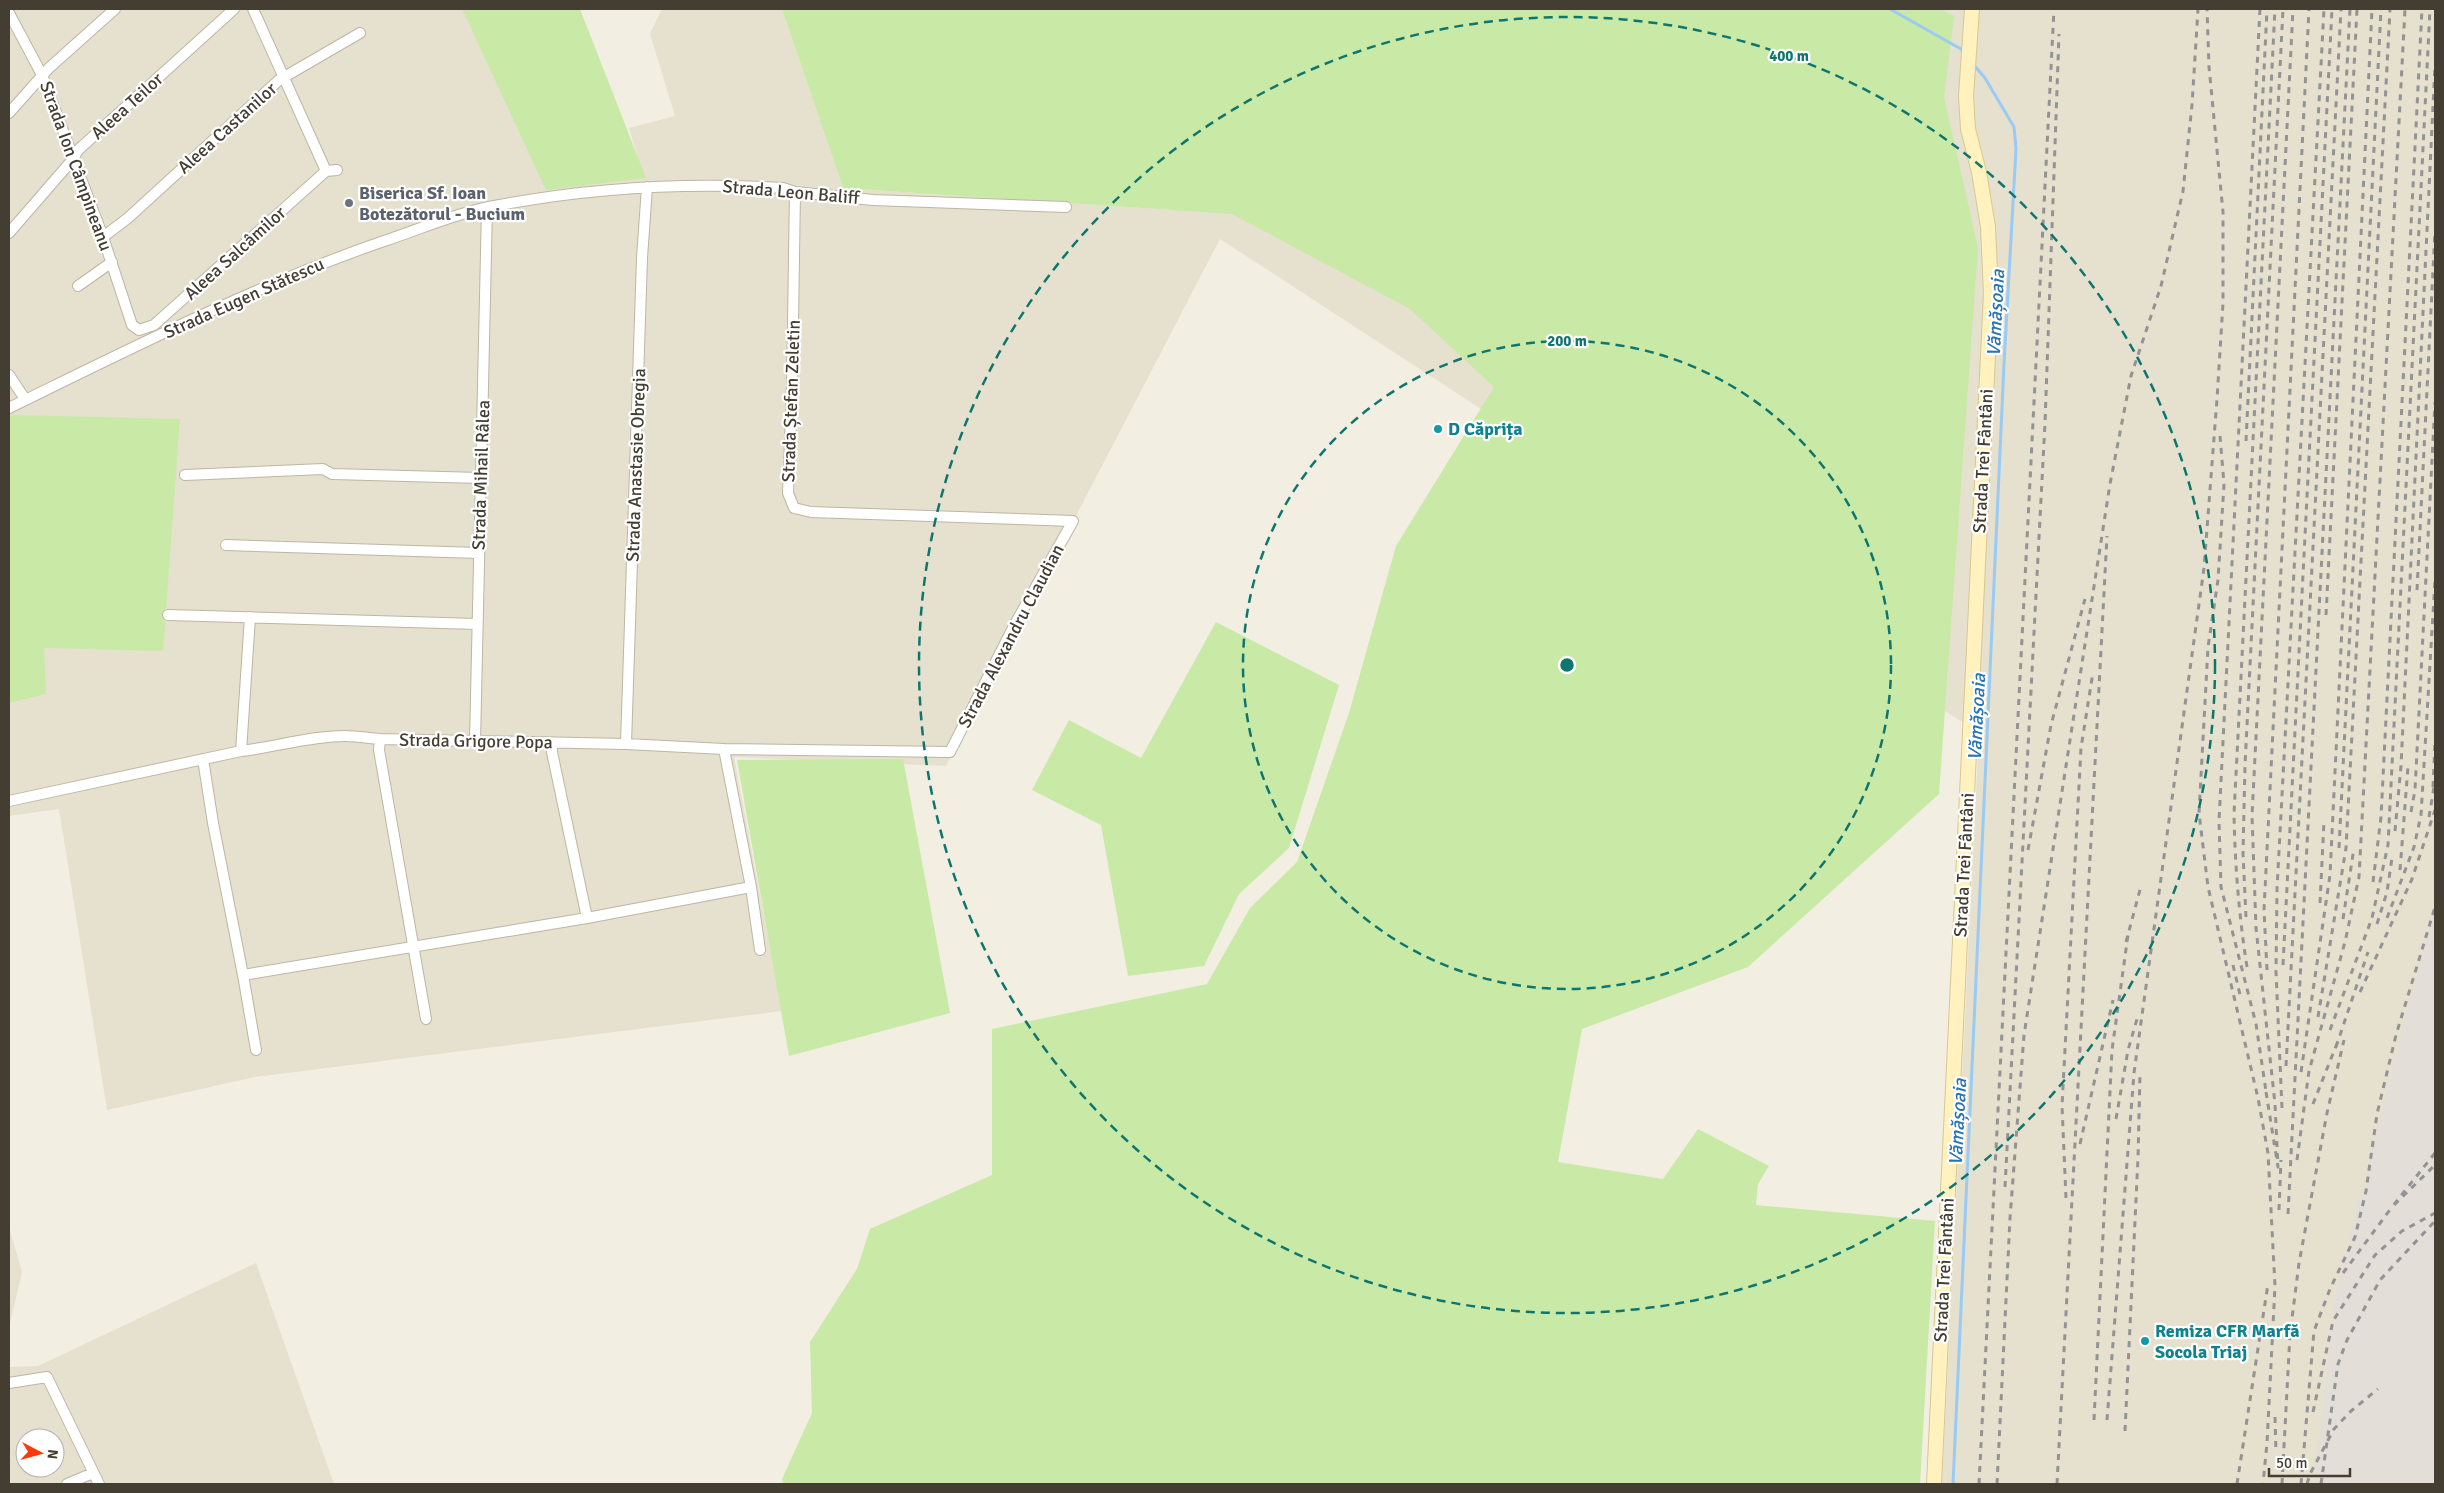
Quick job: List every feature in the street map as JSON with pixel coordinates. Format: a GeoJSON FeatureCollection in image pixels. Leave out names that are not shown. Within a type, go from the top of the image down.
{"type":"FeatureCollection","features":[{"type":"Feature","properties":{"kind":"main road","name":"Strada Trei Fântâni"},"geometry":{"type":"LineString","coordinates":[[1934,1484],[1991,293],[1988,227],[1979,172],[1968,129],[1966,96],[1972,9]]}},
{"type":"Feature","properties":{"kind":"street"},"geometry":{"type":"LineString","coordinates":[[9,113],[42,75],[115,9]]}},
{"type":"Feature","properties":{"kind":"street","name":"Aleea Teilor"},"geometry":{"type":"LineString","coordinates":[[9,233],[74,158],[77,151],[234,9]]}},
{"type":"Feature","properties":{"kind":"street"},"geometry":{"type":"LineString","coordinates":[[253,9],[283,77]]}},
{"type":"Feature","properties":{"kind":"street","name":"Strada Ion Câmpineanu"},"geometry":{"type":"LineString","coordinates":[[9,13],[42,75],[103,237],[132,325]]}},
{"type":"Feature","properties":{"kind":"street","name":"Aleea Castanilor"},"geometry":{"type":"LineString","coordinates":[[103,237],[128,218],[283,77],[360,32]]}},
{"type":"Feature","properties":{"kind":"street","name":"Aleea Salcâmilor"},"geometry":{"type":"LineString","coordinates":[[132,325],[139,330],[154,325],[331,171],[283,77]]}},
{"type":"Feature","properties":{"kind":"street","name":"Strada Leon Baliff"},"geometry":{"type":"LineString","coordinates":[[487,208],[576,194],[647,187],[748,186],[783,188],[795,192],[873,200],[1066,207]]}},
{"type":"Feature","properties":{"kind":"street","name":"Strada Anastasie Obregia"},"geometry":{"type":"LineString","coordinates":[[626,744],[642,258],[647,187]]}},
{"type":"Feature","properties":{"kind":"street","name":"Strada Ștefan Zeletin"},"geometry":{"type":"LineString","coordinates":[[795,192],[792,388],[788,493],[794,508],[811,512],[1073,521]]}},
{"type":"Feature","properties":{"kind":"street","name":"Strada Eugen Stătescu"},"geometry":{"type":"LineString","coordinates":[[9,408],[137,344],[319,264],[487,208]]}},
{"type":"Feature","properties":{"kind":"street","name":"Strada Mihail Râlea"},"geometry":{"type":"LineString","coordinates":[[475,742],[487,208]]}},
{"type":"Feature","properties":{"kind":"street"},"geometry":{"type":"LineString","coordinates":[[78,286],[112,262]]}},
{"type":"Feature","properties":{"kind":"street"},"geometry":{"type":"LineString","coordinates":[[9,376],[25,400]]}},
{"type":"Feature","properties":{"kind":"street"},"geometry":{"type":"LineString","coordinates":[[185,474],[323,469],[332,474],[480,478]]}},
{"type":"Feature","properties":{"kind":"street","name":"Strada Alexandru Claudian"},"geometry":{"type":"LineString","coordinates":[[950,752],[1015,624],[1073,521]]}},
{"type":"Feature","properties":{"kind":"street"},"geometry":{"type":"LineString","coordinates":[[226,545],[479,553]]}},
{"type":"Feature","properties":{"kind":"street"},"geometry":{"type":"LineString","coordinates":[[168,615],[477,624]]}},
{"type":"Feature","properties":{"kind":"street"},"geometry":{"type":"LineString","coordinates":[[241,751],[250,617]]}},
{"type":"Feature","properties":{"kind":"street","name":"Strada Grigore Popa"},"geometry":{"type":"LineString","coordinates":[[9,802],[241,751],[276,747],[319,738],[347,736],[380,739],[626,744],[724,749],[950,752]]}},
{"type":"Feature","properties":{"kind":"street"},"geometry":{"type":"LineString","coordinates":[[380,739],[379,750],[426,1019]]}},
{"type":"Feature","properties":{"kind":"street"},"geometry":{"type":"LineString","coordinates":[[552,743],[552,752],[587,918]]}},
{"type":"Feature","properties":{"kind":"street"},"geometry":{"type":"LineString","coordinates":[[724,749],[751,887],[760,950]]}},
{"type":"Feature","properties":{"kind":"street"},"geometry":{"type":"LineString","coordinates":[[203,759],[213,823],[244,975],[256,1050]]}},
{"type":"Feature","properties":{"kind":"street"},"geometry":{"type":"LineString","coordinates":[[244,975],[587,918],[751,887]]}},
{"type":"Feature","properties":{"kind":"street"},"geometry":{"type":"LineString","coordinates":[[9,1383],[47,1376],[99,1484]]}},
{"type":"Feature","properties":{"kind":"street"},"geometry":{"type":"LineString","coordinates":[[67,1484],[93,1473]]}},
{"type":"Feature","properties":{"kind":"shaded area"},"geometry":{"type":"Polygon","coordinates":[[[9,9],[463,9],[642,171],[629,128],[675,116],[650,34],[662,9],[782,9],[843,188],[1175,210],[1138,9],[2435,9],[2435,1484],[1942,1484],[1979,733],[1220,239],[946,766],[734,757],[782,1011],[255,1077],[107,1110],[59,809],[9,816],[9,9]]]}},
{"type":"Feature","properties":{"kind":"shaded area"},"geometry":{"type":"Polygon","coordinates":[[[2435,902],[2435,1484],[2314,1484],[2336,1293],[2435,902]]]}},
{"type":"Feature","properties":{"kind":"shaded area"},"geometry":{"type":"Polygon","coordinates":[[[9,1227],[22,1272],[9,1328],[9,1227]]]}},
{"type":"Feature","properties":{"kind":"shaded area"},"geometry":{"type":"Polygon","coordinates":[[[256,1263],[334,1484],[9,1484],[9,1367],[38,1366],[256,1263]]]}},
{"type":"Feature","properties":{"kind":"green space"},"geometry":{"type":"Polygon","coordinates":[[[462,9],[580,9],[646,178],[546,190],[462,9]]]}},
{"type":"Feature","properties":{"kind":"green space"},"geometry":{"type":"Polygon","coordinates":[[[782,9],[1940,9],[1954,16],[1944,97],[1978,248],[1939,794],[1748,967],[1582,1029],[1558,1162],[1663,1179],[1698,1129],[1769,1166],[1758,1184],[1756,1205],[1935,1221],[1920,1484],[783,1484],[782,1479],[812,1413],[810,1342],[857,1269],[870,1229],[992,1175],[992,1029],[1207,984],[1250,908],[1297,862],[1349,713],[1396,546],[1494,387],[1410,309],[1232,214],[843,188],[782,9]]]}},
{"type":"Feature","properties":{"kind":"green space"},"geometry":{"type":"Polygon","coordinates":[[[13,415],[180,419],[163,651],[44,648],[46,694],[9,703],[9,417],[13,415]]]}},
{"type":"Feature","properties":{"kind":"green space"},"geometry":{"type":"Polygon","coordinates":[[[1216,622],[1339,685],[1289,848],[1239,894],[1204,966],[1128,976],[1101,825],[1032,790],[1069,720],[1141,758],[1216,622]]]}},
{"type":"Feature","properties":{"kind":"green space"},"geometry":{"type":"Polygon","coordinates":[[[903,759],[950,1013],[789,1056],[737,760],[903,759]]]}},
{"type":"Feature","properties":{"kind":"waterway","name":"Vămășoaia"},"geometry":{"type":"LineString","coordinates":[[1890,9],[1961,49],[1964,54]]}},
{"type":"Feature","properties":{"kind":"waterway","name":"Vămășoaia"},"geometry":{"type":"LineString","coordinates":[[1953,1484],[2004,364],[2016,149],[2014,127],[1985,78],[1973,64]]}},
{"type":"Feature","properties":{"kind":"railway"},"geometry":{"type":"LineString","coordinates":[[1979,1484],[2054,9]]}},
{"type":"Feature","properties":{"kind":"railway"},"geometry":{"type":"LineString","coordinates":[[1997,1484],[2010,1218],[2024,1035],[2110,484],[2131,376],[2161,286],[2183,191],[2192,105],[2198,9]]}},
{"type":"Feature","properties":{"kind":"railway"},"geometry":{"type":"LineString","coordinates":[[2107,1420],[2134,1073],[2204,568],[2217,399],[2223,303],[2223,212],[2209,67],[2207,9]]}},
{"type":"Feature","properties":{"kind":"railway"},"geometry":{"type":"LineString","coordinates":[[2260,9],[2219,821],[2221,887],[2256,1024],[2267,1098]]}},
{"type":"Feature","properties":{"kind":"railway"},"geometry":{"type":"LineString","coordinates":[[2246,441],[2267,9]]}},
{"type":"Feature","properties":{"kind":"railway"},"geometry":{"type":"LineString","coordinates":[[2247,967],[2238,891],[2234,814],[2275,9]]}},
{"type":"Feature","properties":{"kind":"railway"},"geometry":{"type":"LineString","coordinates":[[2246,917],[2243,853],[2245,765],[2283,9]]}},
{"type":"Feature","properties":{"kind":"railway"},"geometry":{"type":"LineString","coordinates":[[2266,1092],[2278,1167],[2275,1104],[2256,928],[2252,816],[2293,9]]}},
{"type":"Feature","properties":{"kind":"railway"},"geometry":{"type":"LineString","coordinates":[[2267,970],[2264,910],[2309,9]]}},
{"type":"Feature","properties":{"kind":"railway"},"geometry":{"type":"LineString","coordinates":[[2282,1108],[2276,972],[2277,889],[2324,9]]}},
{"type":"Feature","properties":{"kind":"railway"},"geometry":{"type":"LineString","coordinates":[[2283,965],[2332,9]]}},
{"type":"Feature","properties":{"kind":"railway"},"geometry":{"type":"LineString","coordinates":[[2286,1066],[2341,9]]}},
{"type":"Feature","properties":{"kind":"railway"},"geometry":{"type":"LineString","coordinates":[[2288,1214],[2350,9]]}},
{"type":"Feature","properties":{"kind":"railway"},"geometry":{"type":"LineString","coordinates":[[2326,615],[2357,9]]}},
{"type":"Feature","properties":{"kind":"railway"},"geometry":{"type":"LineString","coordinates":[[2301,1072],[2330,875],[2372,9]]}},
{"type":"Feature","properties":{"kind":"railway"},"geometry":{"type":"LineString","coordinates":[[2339,848],[2381,9]]}},
{"type":"Feature","properties":{"kind":"railway"},"geometry":{"type":"LineString","coordinates":[[2318,1017],[2346,848],[2390,9]]}},
{"type":"Feature","properties":{"kind":"railway"},"geometry":{"type":"LineString","coordinates":[[2297,1160],[2309,1071],[2345,942],[2359,877],[2405,9]]}},
{"type":"Feature","properties":{"kind":"railway"},"geometry":{"type":"LineString","coordinates":[[2373,882],[2381,817],[2422,9]]}},
{"type":"Feature","properties":{"kind":"railway"},"geometry":{"type":"LineString","coordinates":[[2330,1030],[2372,918],[2388,845],[2430,9]]}},
{"type":"Feature","properties":{"kind":"railway"},"geometry":{"type":"LineString","coordinates":[[2005,1187],[2045,423],[2059,34]]}},
{"type":"Feature","properties":{"kind":"railway"},"geometry":{"type":"LineString","coordinates":[[2395,831],[2401,766],[2435,65]]}},
{"type":"Feature","properties":{"kind":"railway"},"geometry":{"type":"LineString","coordinates":[[2417,590],[2435,230]]}},
{"type":"Feature","properties":{"kind":"railway"},"geometry":{"type":"LineString","coordinates":[[2411,812],[2415,790],[2435,402]]}},
{"type":"Feature","properties":{"kind":"railway"},"geometry":{"type":"LineString","coordinates":[[2220,436],[2224,484],[2218,580],[2208,647],[2199,813],[2208,887],[2258,1098],[2268,1153],[2275,1286],[2267,1443],[2263,1484]]}},
{"type":"Feature","properties":{"kind":"railway"},"geometry":{"type":"LineString","coordinates":[[2057,1484],[2107,536]]}},
{"type":"Feature","properties":{"kind":"railway"},"geometry":{"type":"LineString","coordinates":[[2387,918],[2414,847],[2421,815],[2435,580]]}},
{"type":"Feature","properties":{"kind":"railway"},"geometry":{"type":"LineString","coordinates":[[2028,850],[2051,725],[2085,599]]}},
{"type":"Feature","properties":{"kind":"railway"},"geometry":{"type":"LineString","coordinates":[[2066,1198],[2062,1106],[2081,748],[2093,672]]}},
{"type":"Feature","properties":{"kind":"railway"},"geometry":{"type":"LineString","coordinates":[[2433,787],[2435,740]]}},
{"type":"Feature","properties":{"kind":"railway"},"geometry":{"type":"LineString","coordinates":[[2400,870],[2408,767]]}},
{"type":"Feature","properties":{"kind":"railway"},"geometry":{"type":"LineString","coordinates":[[2429,817],[2435,781]]}},
{"type":"Feature","properties":{"kind":"railway"},"geometry":{"type":"LineString","coordinates":[[2360,992],[2412,879],[2435,810]]}},
{"type":"Feature","properties":{"kind":"railway"},"geometry":{"type":"LineString","coordinates":[[2320,903],[2324,821]]}},
{"type":"Feature","properties":{"kind":"railway"},"geometry":{"type":"LineString","coordinates":[[2343,919],[2354,848]]}},
{"type":"Feature","properties":{"kind":"railway"},"geometry":{"type":"LineString","coordinates":[[2377,924],[2387,892],[2392,858]]}},
{"type":"Feature","properties":{"kind":"railway"},"geometry":{"type":"LineString","coordinates":[[2126,942],[2141,886]]}},
{"type":"Feature","properties":{"kind":"railway"},"geometry":{"type":"LineString","coordinates":[[2301,1484],[2314,1331],[2330,1289],[2355,1237],[2366,1191],[2377,1114],[2396,1035],[2435,907]]}},
{"type":"Feature","properties":{"kind":"railway"},"geometry":{"type":"LineString","coordinates":[[2094,1420],[2112,1050],[2128,935]]}},
{"type":"Feature","properties":{"kind":"railway"},"geometry":{"type":"LineString","coordinates":[[2336,1047],[2368,952]]}},
{"type":"Feature","properties":{"kind":"railway"},"geometry":{"type":"LineString","coordinates":[[2233,965],[2241,999]]}},
{"type":"Feature","properties":{"kind":"railway"},"geometry":{"type":"LineString","coordinates":[[2080,1144],[2113,1000]]}},
{"type":"Feature","properties":{"kind":"railway"},"geometry":{"type":"LineString","coordinates":[[2116,1119],[2128,1050],[2137,1019]]}},
{"type":"Feature","properties":{"kind":"railway"},"geometry":{"type":"LineString","coordinates":[[2282,1484],[2290,1334],[2299,1263],[2327,1113],[2344,1040]]}},
{"type":"Feature","properties":{"kind":"railway"},"geometry":{"type":"LineString","coordinates":[[2313,1104],[2338,1041]]}},
{"type":"Feature","properties":{"kind":"railway"},"geometry":{"type":"LineString","coordinates":[[2125,1431],[2138,1158],[2140,1074]]}},
{"type":"Feature","properties":{"kind":"railway"},"geometry":{"type":"LineString","coordinates":[[2435,1153],[2392,1207],[2435,1165]]}},
{"type":"Feature","properties":{"kind":"railway"},"geometry":{"type":"LineString","coordinates":[[2279,1210],[2281,1160]]}},
{"type":"Feature","properties":{"kind":"railway"},"geometry":{"type":"LineString","coordinates":[[2343,1273],[2392,1207]]}},
{"type":"Feature","properties":{"kind":"railway"},"geometry":{"type":"LineString","coordinates":[[2313,1412],[2333,1321],[2375,1255],[2402,1231],[2435,1213]]}},
{"type":"Feature","properties":{"kind":"railway"},"geometry":{"type":"LineString","coordinates":[[2321,1484],[2338,1364],[2347,1340],[2380,1280],[2435,1221]]}},
{"type":"Feature","properties":{"kind":"railway"},"geometry":{"type":"LineString","coordinates":[[2237,1484],[2268,1284]]}},
{"type":"Feature","properties":{"kind":"railway"},"geometry":{"type":"LineString","coordinates":[[2307,1484],[2310,1474],[2334,1429],[2351,1411],[2378,1389]]}},
{"type":"Feature","properties":{"kind":"railway"},"geometry":{"type":"LineString","coordinates":[[2275,1417],[2276,1453]]}},
{"type":"Feature","properties":{"kind":"place","name":"Biserica Sf. Ioan Botezătorul - Bucium"},"geometry":{"type":"Point","coordinates":[349,203]}},
{"type":"Feature","properties":{"kind":"place","name":"D Căprița"},"geometry":{"type":"Point","coordinates":[1438,429]}},
{"type":"Feature","properties":{"kind":"place","name":"Remiza CFR Marfă Socola Triaj"},"geometry":{"type":"Point","coordinates":[2145,1341]}}]}
